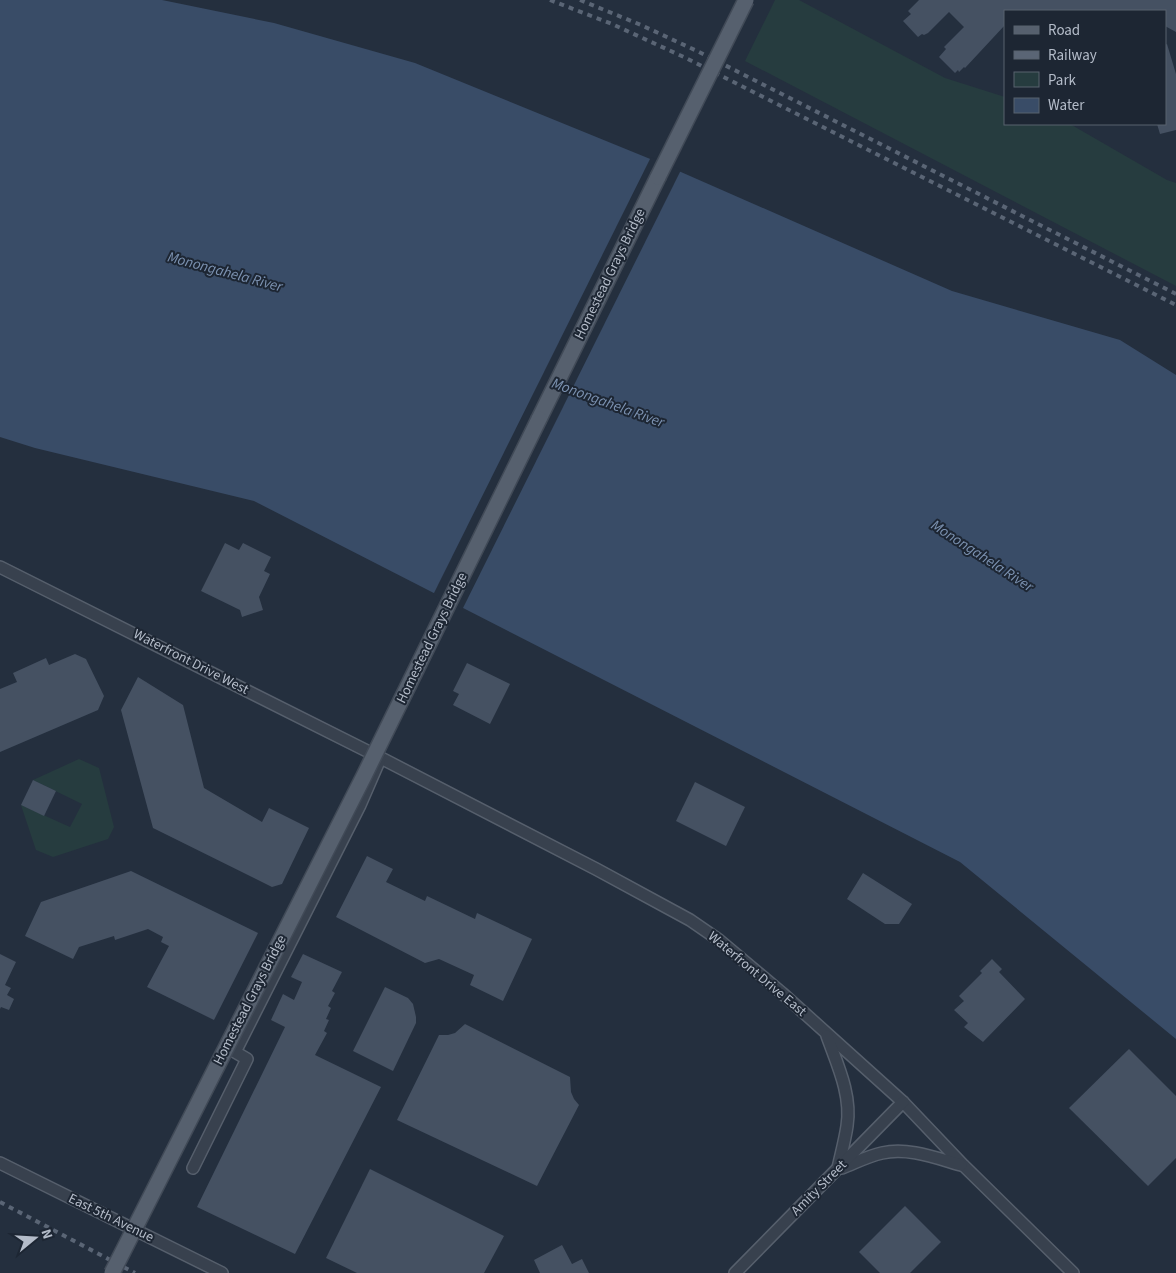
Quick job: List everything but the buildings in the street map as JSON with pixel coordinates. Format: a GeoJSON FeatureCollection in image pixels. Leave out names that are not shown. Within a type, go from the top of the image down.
{"type":"FeatureCollection","features":[{"type":"Feature","properties":{"kind":"main road","name":"Homestead Grays Bridge"},"geometry":{"type":"LineString","coordinates":[[112,1273],[364,776],[746,0]]}},
{"type":"Feature","properties":{"kind":"street","name":"Waterfront Drive West"},"geometry":{"type":"LineString","coordinates":[[0,567],[381,758]]}},
{"type":"Feature","properties":{"kind":"street","name":"Waterfront Drive East"},"geometry":{"type":"LineString","coordinates":[[381,758],[596,869],[682,916],[719,940],[782,993],[902,1102],[1073,1273]]}},
{"type":"Feature","properties":{"kind":"street"},"geometry":{"type":"LineString","coordinates":[[193,1168],[247,1059],[235,1052],[360,804],[381,758]]}},
{"type":"Feature","properties":{"kind":"street"},"geometry":{"type":"LineString","coordinates":[[827,1034],[847,1102],[848,1124],[838,1170]]}},
{"type":"Feature","properties":{"kind":"street","name":"Amity Street"},"geometry":{"type":"LineString","coordinates":[[734,1273],[838,1170],[902,1102]]}},
{"type":"Feature","properties":{"kind":"street"},"geometry":{"type":"LineString","coordinates":[[838,1170],[882,1153],[901,1152],[925,1154],[964,1165]]}},
{"type":"Feature","properties":{"kind":"street","name":"East 5th Avenue"},"geometry":{"type":"LineString","coordinates":[[0,1163],[222,1273]]}},
{"type":"Feature","properties":{"kind":"green space"},"geometry":{"type":"Polygon","coordinates":[[[775,0],[799,0],[945,78],[1004,97],[1004,125],[1072,125],[1167,180],[1176,183],[1176,286],[745,61],[775,0]]]}},
{"type":"Feature","properties":{"kind":"green space"},"geometry":{"type":"Polygon","coordinates":[[[79,759],[99,768],[114,827],[108,839],[53,857],[36,850],[21,805],[70,827],[82,804],[33,780],[79,759]]]}},
{"type":"Feature","properties":{"kind":"water","name":"Monongahela River"},"geometry":{"type":"Polygon","coordinates":[[[0,0],[162,0],[274,23],[415,63],[665,165],[952,291],[1120,340],[1176,375],[1176,1039],[960,862],[254,501],[35,448],[0,437],[0,0]]]}},
{"type":"Feature","properties":{"kind":"pier"},"geometry":{"type":"Polygon","coordinates":[[[651,157],[681,170],[462,610],[433,595],[651,157]]]}},
{"type":"Feature","properties":{"kind":"railway"},"geometry":{"type":"LineString","coordinates":[[550,0],[612,24],[686,58],[1176,305]]}},
{"type":"Feature","properties":{"kind":"railway"},"geometry":{"type":"LineString","coordinates":[[580,0],[697,51],[1176,294]]}},
{"type":"Feature","properties":{"kind":"railway"},"geometry":{"type":"LineString","coordinates":[[0,1202],[135,1273]]}}]}
